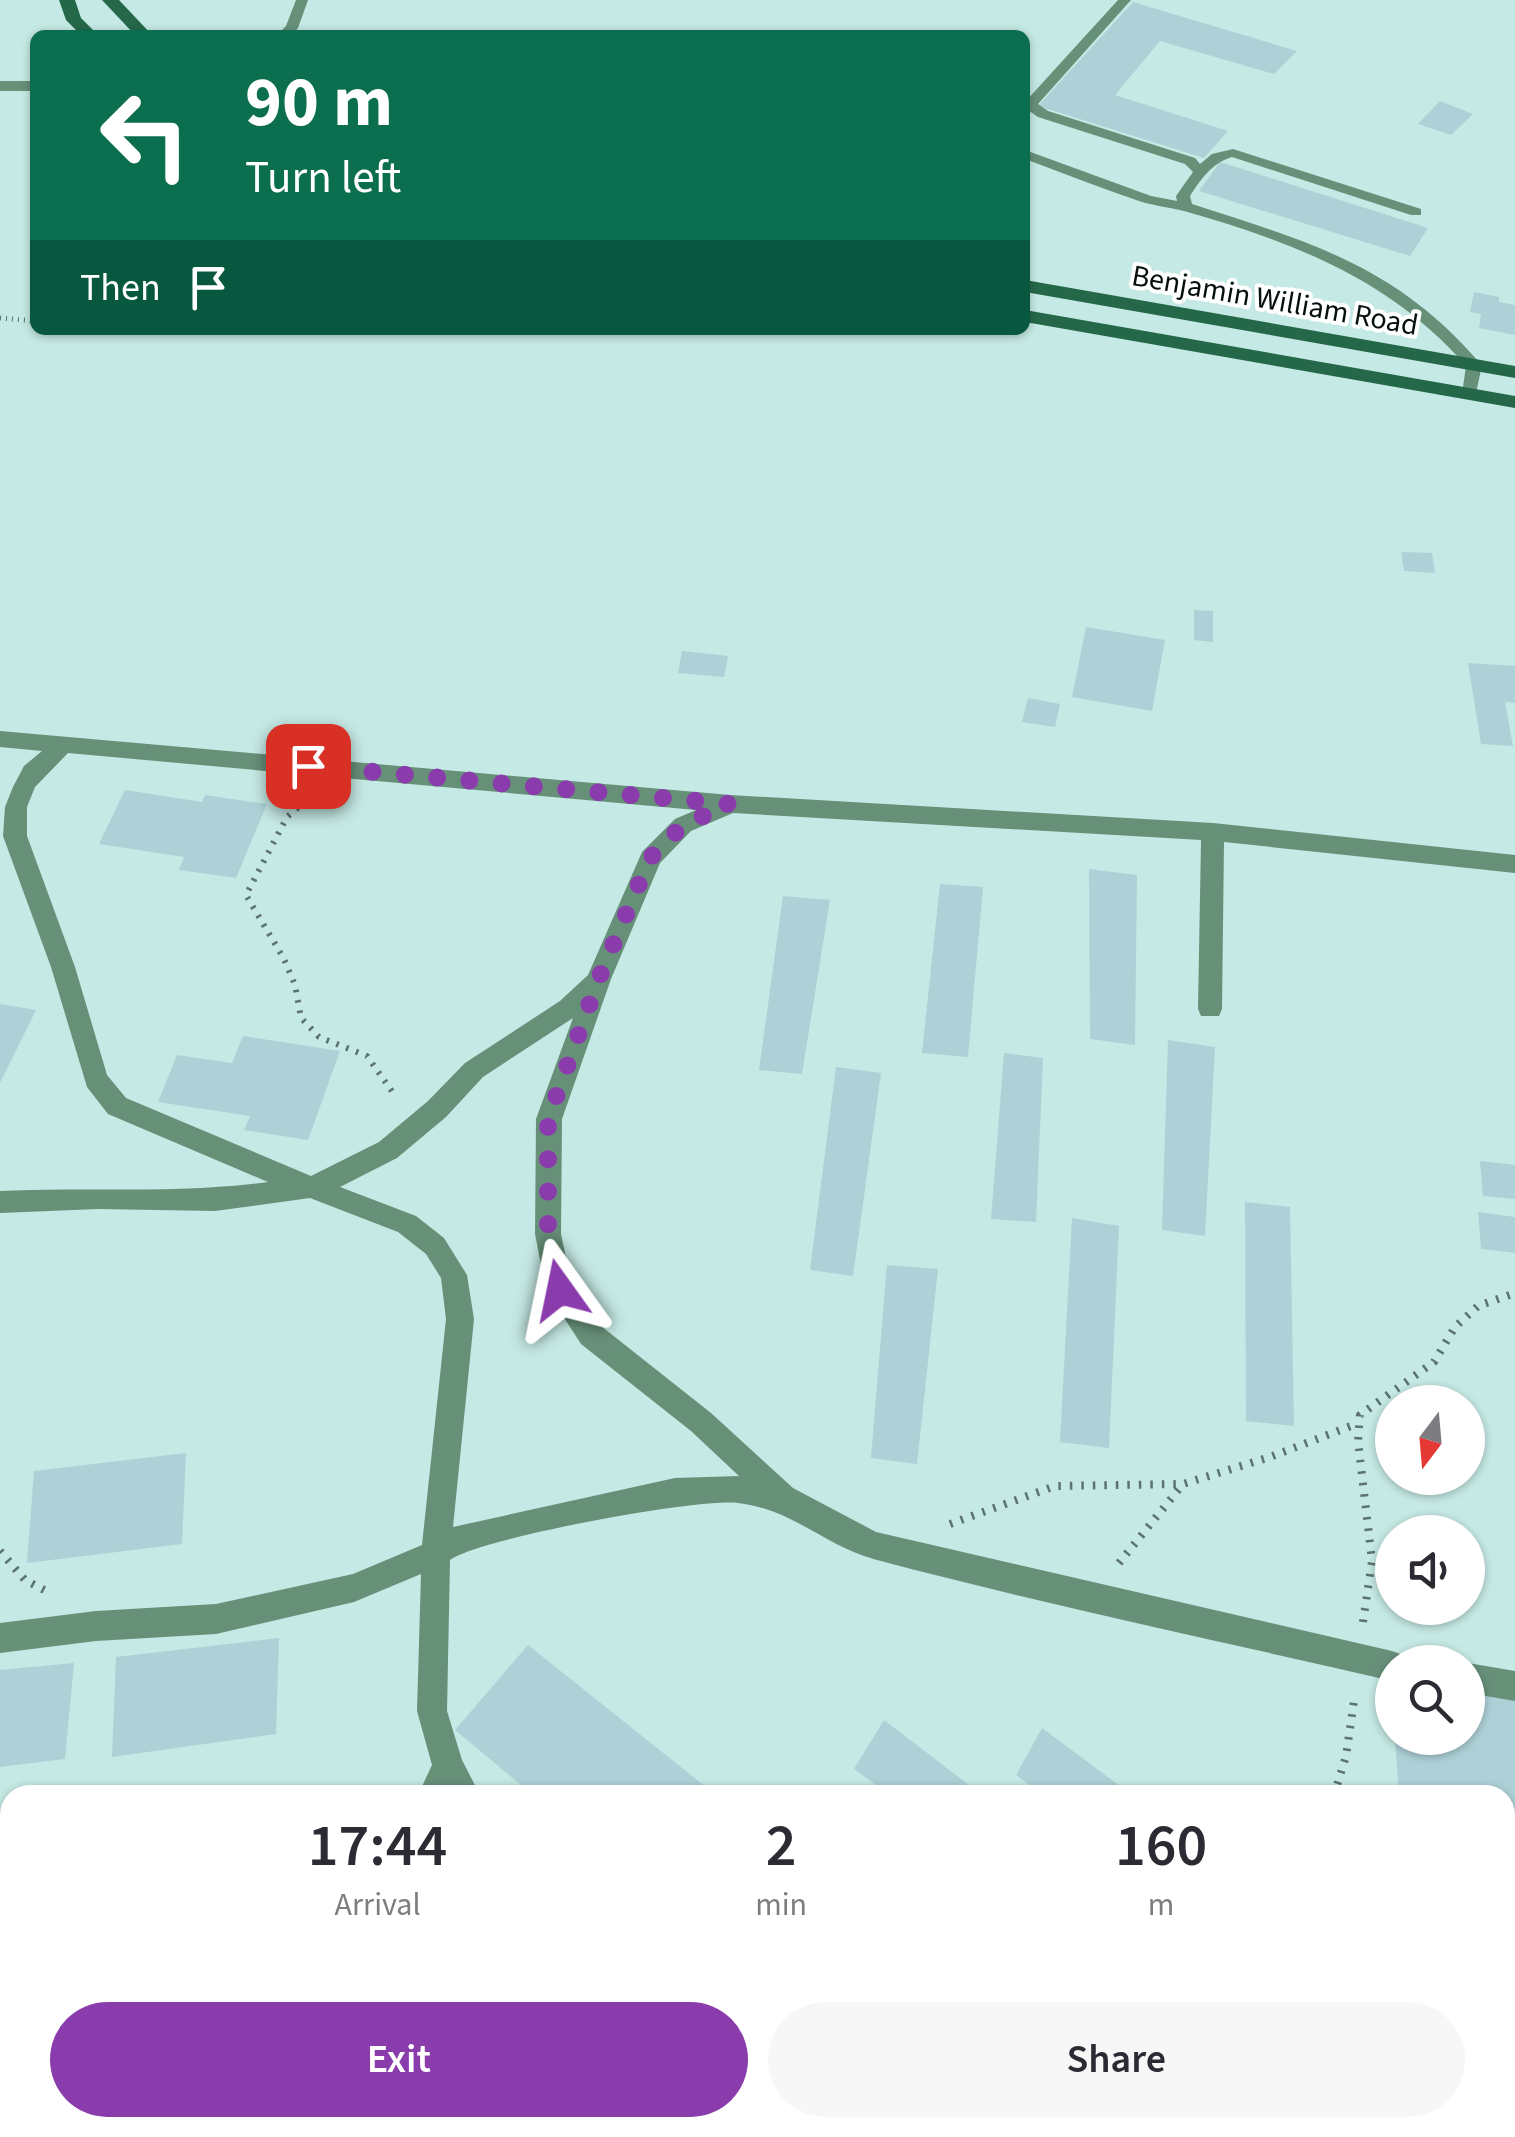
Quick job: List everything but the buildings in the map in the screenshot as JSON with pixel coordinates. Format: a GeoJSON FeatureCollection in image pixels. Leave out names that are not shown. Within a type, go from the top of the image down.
{"type":"FeatureCollection","features":[{"type":"Feature","properties":{"kind":"main road"},"geometry":{"type":"LineString","coordinates":[[67,0],[74,20],[85,30]]}},
{"type":"Feature","properties":{"kind":"main road"},"geometry":{"type":"LineString","coordinates":[[110,0],[139,30]]}},
{"type":"Feature","properties":{"kind":"main road","name":"Benjamin William Road"},"geometry":{"type":"LineString","coordinates":[[1030,287],[1515,372]]}},
{"type":"Feature","properties":{"kind":"main road","name":"Benjamin William Road"},"geometry":{"type":"LineString","coordinates":[[1030,317],[1515,402]]}},
{"type":"Feature","properties":{"kind":"street"},"geometry":{"type":"LineString","coordinates":[[0,86],[30,86]]}},
{"type":"Feature","properties":{"kind":"street"},"geometry":{"type":"LineString","coordinates":[[0,738],[61,747],[730,804],[1213,832],[1515,864]]}},
{"type":"Feature","properties":{"kind":"street"},"geometry":{"type":"LineString","coordinates":[[61,747],[32,772],[24,787],[16,807],[16,836],[64,967],[96,1080],[117,1106],[407,1224],[434,1246],[454,1275],[460,1318],[436,1553],[432,1711],[448,1766],[458,1785]]}},
{"type":"Feature","properties":{"kind":"street"},"geometry":{"type":"LineString","coordinates":[[730,804],[683,825],[650,858],[599,978],[548,1119],[548,1234],[560,1290],[591,1335],[700,1422],[782,1498],[872,1546],[1375,1663]]}},
{"type":"Feature","properties":{"kind":"street"},"geometry":{"type":"LineString","coordinates":[[1210,1009],[1213,832]]}},
{"type":"Feature","properties":{"kind":"street"},"geometry":{"type":"LineString","coordinates":[[0,1202],[98,1198],[215,1200],[317,1186],[388,1150],[474,1070],[569,1008],[599,978]]}},
{"type":"Feature","properties":{"kind":"street"},"geometry":{"type":"LineString","coordinates":[[0,1638],[96,1626],[216,1618],[354,1588],[436,1553],[451,1542],[490,1531],[675,1492],[735,1489],[782,1498]]}},
{"type":"Feature","properties":{"kind":"street"},"geometry":{"type":"LineString","coordinates":[[1485,1681],[1515,1686]]}},
{"type":"Feature","properties":{"kind":"street"},"geometry":{"type":"LineString","coordinates":[[439,1785],[448,1766]]}},
{"type":"Feature","properties":{"kind":"lane"},"geometry":{"type":"LineString","coordinates":[[290,30],[302,0]]}},
{"type":"Feature","properties":{"kind":"lane"},"geometry":{"type":"LineString","coordinates":[[1125,0],[1030,105],[1043,114],[1190,162],[1200,171]]}},
{"type":"Feature","properties":{"kind":"lane"},"geometry":{"type":"LineString","coordinates":[[1186,207],[1183,196],[1200,171],[1217,157],[1233,153],[1416,212]]}},
{"type":"Feature","properties":{"kind":"lane"},"geometry":{"type":"LineString","coordinates":[[1030,156],[1147,199],[1186,207],[1311,247],[1350,266],[1453,339],[1474,365],[1470,394]]}},
{"type":"Feature","properties":{"kind":"path"},"geometry":{"type":"LineString","coordinates":[[0,318],[30,321]]}},
{"type":"Feature","properties":{"kind":"path"},"geometry":{"type":"LineString","coordinates":[[343,769],[287,817],[246,895],[295,985],[300,1018],[319,1037],[367,1056],[414,1128]]}},
{"type":"Feature","properties":{"kind":"path"},"geometry":{"type":"LineString","coordinates":[[1337,1785],[1346,1756],[1372,1562],[1368,1501],[1356,1424],[1360,1415],[1434,1362],[1455,1326],[1478,1306],[1515,1293]]}},
{"type":"Feature","properties":{"kind":"path"},"geometry":{"type":"LineString","coordinates":[[943,1526],[1055,1486],[1182,1484],[1267,1461],[1356,1424]]}},
{"type":"Feature","properties":{"kind":"path"},"geometry":{"type":"LineString","coordinates":[[1099,1599],[1124,1556],[1182,1484]]}},
{"type":"Feature","properties":{"kind":"route"},"geometry":{"type":"LineString","coordinates":[[308,766],[730,804],[683,825],[650,858],[599,978],[548,1119],[548,1234],[560,1290]]}}]}
